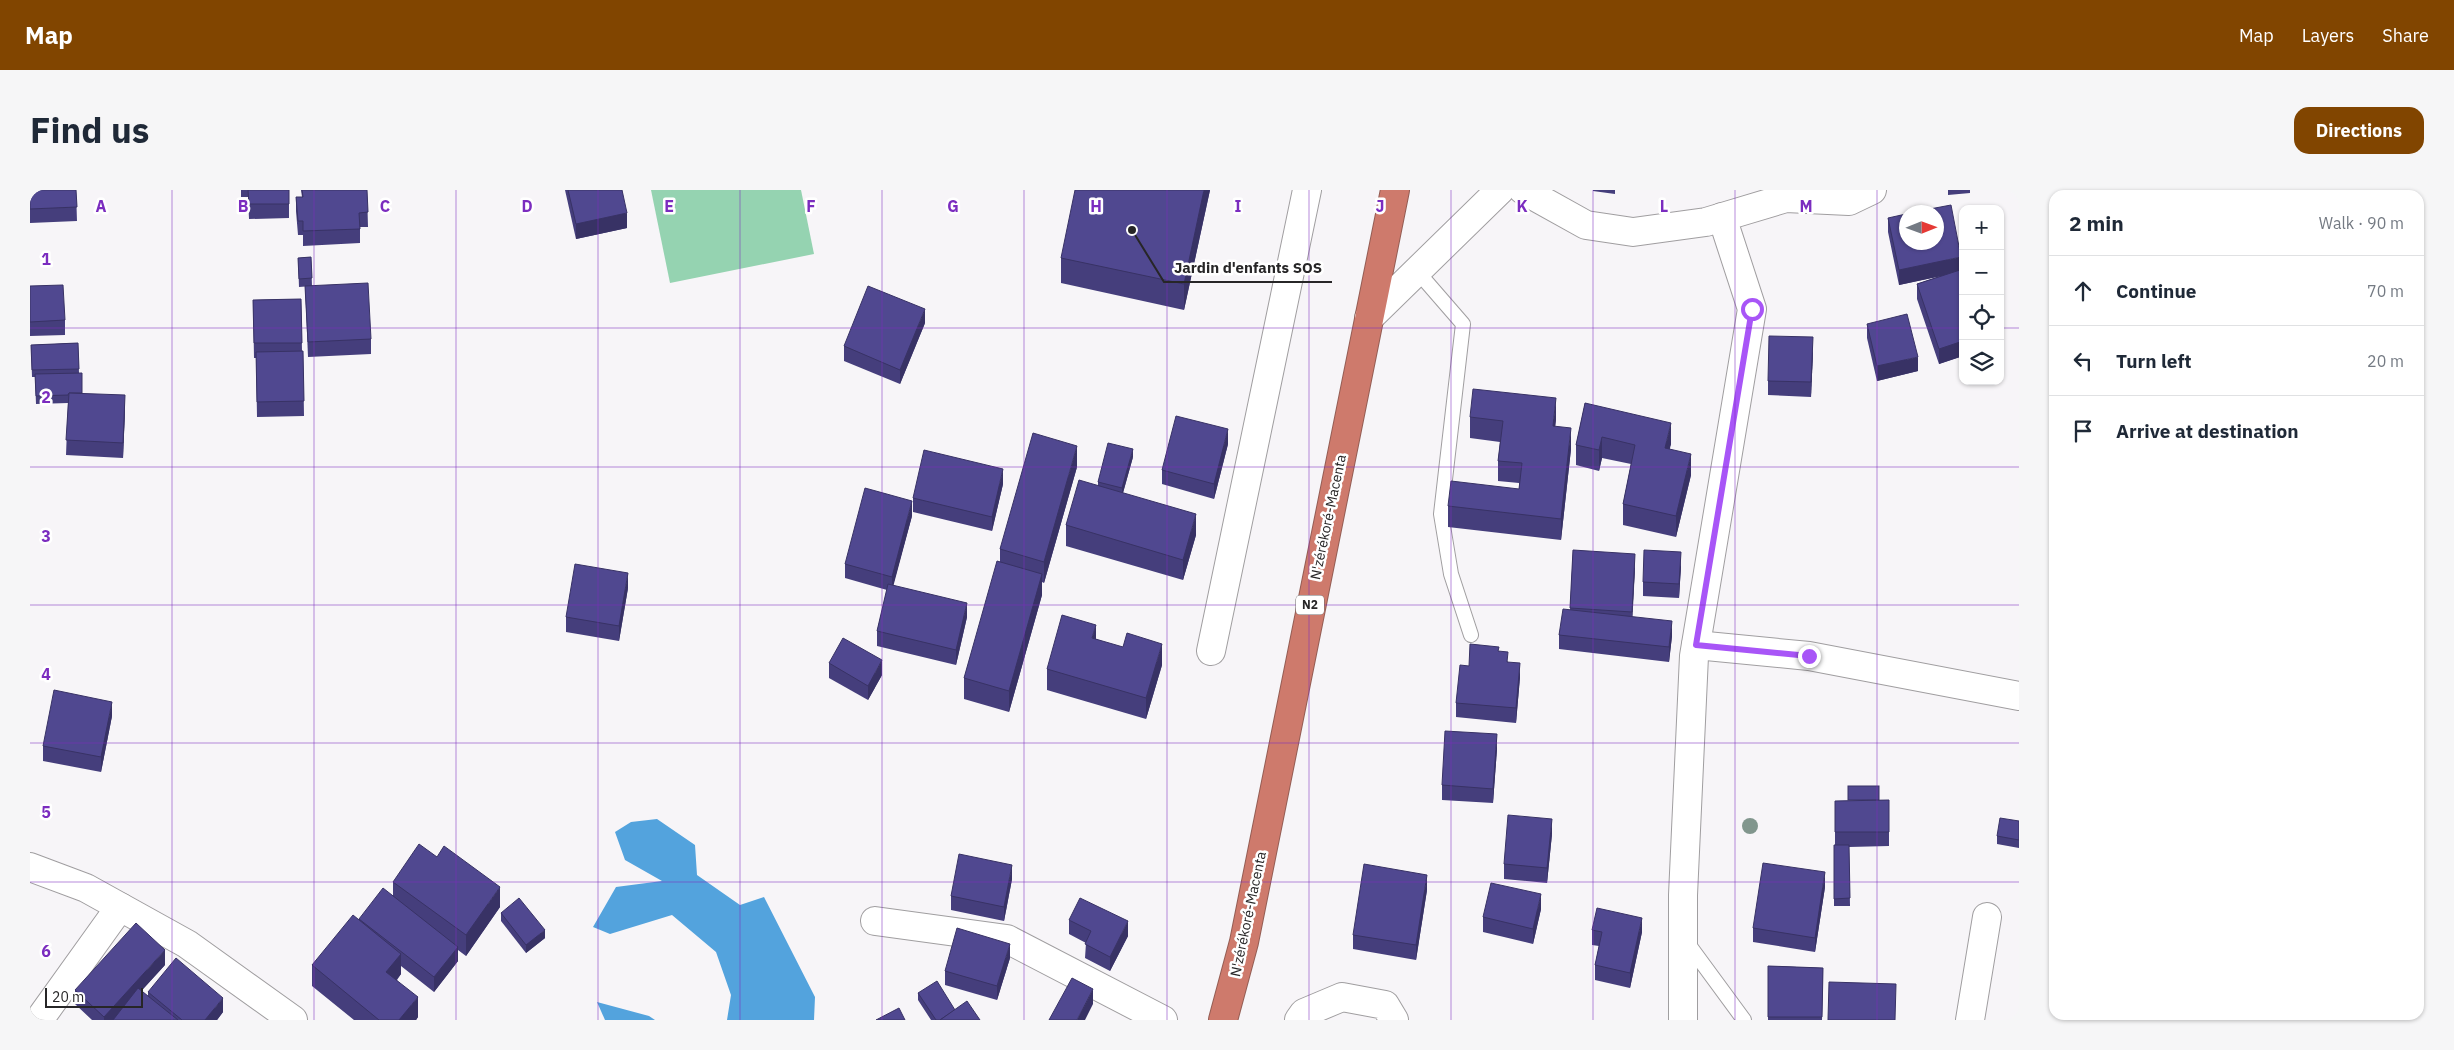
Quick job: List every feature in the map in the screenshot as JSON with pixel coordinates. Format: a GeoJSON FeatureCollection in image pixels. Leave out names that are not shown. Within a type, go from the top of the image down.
{"type":"FeatureCollection","features":[{"type":"Feature","properties":{"kind":"highway","name":"N'zérékoré-Macenta"},"geometry":{"type":"LineString","coordinates":[[1223,1020],[1244,942],[1395,190]]}},
{"type":"Feature","properties":{"kind":"street"},"geometry":{"type":"LineString","coordinates":[[1211,651],[1307,190]]}},
{"type":"Feature","properties":{"kind":"street"},"geometry":{"type":"LineString","coordinates":[[1369,318],[1500,190]]}},
{"type":"Feature","properties":{"kind":"street"},"geometry":{"type":"LineString","coordinates":[[1523,190],[1586,224],[1633,232],[1706,222],[1786,198],[1849,201],[1872,190]]}},
{"type":"Feature","properties":{"kind":"street"},"geometry":{"type":"LineString","coordinates":[[1683,1020],[1683,895],[1696,645],[1752,309],[1722,217]]}},
{"type":"Feature","properties":{"kind":"street"},"geometry":{"type":"LineString","coordinates":[[1696,645],[1809,656],[2019,696]]}},
{"type":"Feature","properties":{"kind":"street"},"geometry":{"type":"LineString","coordinates":[[30,867],[86,888],[188,944],[293,1020]]}},
{"type":"Feature","properties":{"kind":"street"},"geometry":{"type":"LineString","coordinates":[[39,1020],[120,907]]}},
{"type":"Feature","properties":{"kind":"street"},"geometry":{"type":"LineString","coordinates":[[1970,1020],[1987,917]]}},
{"type":"Feature","properties":{"kind":"street"},"geometry":{"type":"LineString","coordinates":[[875,921],[1007,939],[1163,1020]]}},
{"type":"Feature","properties":{"kind":"street"},"geometry":{"type":"LineString","coordinates":[[1299,1020],[1304,1013],[1342,996],[1385,1005],[1394,1020]]}},
{"type":"Feature","properties":{"kind":"lane"},"geometry":{"type":"LineString","coordinates":[[1417,271],[1463,324],[1440,514],[1451,574],[1471,635]]}},
{"type":"Feature","properties":{"kind":"lane"},"geometry":{"type":"LineString","coordinates":[[1683,936],[1744,1020]]}},
{"type":"Feature","properties":{"kind":"green space"},"geometry":{"type":"Polygon","coordinates":[[[651,190],[801,190],[814,254],[670,283],[651,190]]]}},
{"type":"Feature","properties":{"kind":"water"},"geometry":{"type":"Polygon","coordinates":[[[657,819],[695,845],[697,875],[740,905],[764,897],[815,997],[814,1020],[727,1020],[731,995],[716,952],[672,915],[610,934],[593,927],[616,887],[662,881],[625,860],[615,832],[631,822],[657,819]]]}},
{"type":"Feature","properties":{"kind":"water"},"geometry":{"type":"Polygon","coordinates":[[[597,1002],[649,1016],[655,1020],[605,1020],[597,1002]]]}},
{"type":"Feature","properties":{"kind":"building"},"geometry":{"type":"Polygon","coordinates":[[[30,190],[76,190],[77,207],[30,209],[30,190]]]}},
{"type":"Feature","properties":{"kind":"building"},"geometry":{"type":"Polygon","coordinates":[[[248,190],[289,190],[289,204],[249,204],[248,190]]]}},
{"type":"Feature","properties":{"kind":"building"},"geometry":{"type":"Polygon","coordinates":[[[302,190],[367,190],[368,212],[359,213],[360,229],[303,231],[303,221],[298,221],[296,197],[303,197],[302,190]]]}},
{"type":"Feature","properties":{"kind":"building"},"geometry":{"type":"Polygon","coordinates":[[[568,190],[622,190],[627,213],[576,224],[568,190]]]}},
{"type":"Feature","properties":{"kind":"building"},"geometry":{"type":"Polygon","coordinates":[[[1075,190],[1204,190],[1184,284],[1061,258],[1075,190]]]}},
{"type":"Feature","properties":{"kind":"building"},"geometry":{"type":"Polygon","coordinates":[[[1951,205],[1959,247],[1959,257],[1899,270],[1888,218],[1899,216],[1899,250],[1944,250],[1944,206],[1951,205]]]}},
{"type":"Feature","properties":{"kind":"building"},"geometry":{"type":"Polygon","coordinates":[[[311,257],[312,278],[299,279],[298,258],[311,257]]]}},
{"type":"Feature","properties":{"kind":"building"},"geometry":{"type":"Polygon","coordinates":[[[1959,270],[1959,342],[1939,349],[1917,284],[1959,270]]]}},
{"type":"Feature","properties":{"kind":"building"},"geometry":{"type":"Polygon","coordinates":[[[368,283],[371,339],[308,342],[305,286],[368,283]]]}},
{"type":"Feature","properties":{"kind":"building"},"geometry":{"type":"Polygon","coordinates":[[[63,285],[65,320],[30,322],[30,286],[63,285]]]}},
{"type":"Feature","properties":{"kind":"building"},"geometry":{"type":"Polygon","coordinates":[[[868,286],[925,309],[900,370],[844,346],[868,286]]]}},
{"type":"Feature","properties":{"kind":"building"},"geometry":{"type":"Polygon","coordinates":[[[301,299],[302,343],[254,343],[253,300],[301,299]]]}},
{"type":"Feature","properties":{"kind":"building"},"geometry":{"type":"Polygon","coordinates":[[[1907,314],[1918,357],[1877,366],[1867,324],[1907,314]]]}},
{"type":"Feature","properties":{"kind":"building"},"geometry":{"type":"Polygon","coordinates":[[[1769,336],[1813,337],[1811,382],[1768,381],[1769,336]]]}},
{"type":"Feature","properties":{"kind":"building"},"geometry":{"type":"Polygon","coordinates":[[[78,343],[79,369],[32,370],[31,345],[78,343]]]}},
{"type":"Feature","properties":{"kind":"building"},"geometry":{"type":"Polygon","coordinates":[[[303,351],[304,401],[257,402],[256,352],[303,351]]]}},
{"type":"Feature","properties":{"kind":"building"},"geometry":{"type":"Polygon","coordinates":[[[82,373],[82,393],[36,396],[35,374],[82,373]]]}},
{"type":"Feature","properties":{"kind":"building"},"geometry":{"type":"Polygon","coordinates":[[[1473,389],[1556,398],[1553,426],[1571,428],[1561,519],[1448,506],[1451,481],[1519,489],[1522,463],[1498,461],[1503,421],[1470,417],[1473,389]]]}},
{"type":"Feature","properties":{"kind":"building"},"geometry":{"type":"Polygon","coordinates":[[[69,393],[125,395],[123,443],[66,440],[69,393]]]}},
{"type":"Feature","properties":{"kind":"building"},"geometry":{"type":"Polygon","coordinates":[[[1585,403],[1671,423],[1665,448],[1691,454],[1676,516],[1623,504],[1635,445],[1602,437],[1599,450],[1576,445],[1585,403]]]}},
{"type":"Feature","properties":{"kind":"building"},"geometry":{"type":"Polygon","coordinates":[[[1176,416],[1228,429],[1214,484],[1162,470],[1176,416]]]}},
{"type":"Feature","properties":{"kind":"building"},"geometry":{"type":"Polygon","coordinates":[[[1033,433],[1077,446],[1044,562],[1000,549],[1033,433]]]}},
{"type":"Feature","properties":{"kind":"building"},"geometry":{"type":"Polygon","coordinates":[[[1108,443],[1133,449],[1122,488],[1098,482],[1108,443]]]}},
{"type":"Feature","properties":{"kind":"building"},"geometry":{"type":"Polygon","coordinates":[[[924,450],[1003,469],[992,517],[913,498],[924,450]]]}},
{"type":"Feature","properties":{"kind":"building"},"geometry":{"type":"Polygon","coordinates":[[[1079,480],[1196,514],[1183,560],[1066,525],[1079,480]]]}},
{"type":"Feature","properties":{"kind":"building"},"geometry":{"type":"Polygon","coordinates":[[[865,488],[912,501],[892,577],[845,564],[865,488]]]}},
{"type":"Feature","properties":{"kind":"building"},"geometry":{"type":"Polygon","coordinates":[[[1573,550],[1635,554],[1632,612],[1570,608],[1573,550]]]}},
{"type":"Feature","properties":{"kind":"building"},"geometry":{"type":"Polygon","coordinates":[[[1644,550],[1681,552],[1679,584],[1643,582],[1644,550]]]}},
{"type":"Feature","properties":{"kind":"building"},"geometry":{"type":"Polygon","coordinates":[[[997,561],[1042,574],[1009,691],[964,678],[997,561]]]}},
{"type":"Feature","properties":{"kind":"building"},"geometry":{"type":"Polygon","coordinates":[[[575,564],[628,573],[619,626],[566,617],[575,564]]]}},
{"type":"Feature","properties":{"kind":"building"},"geometry":{"type":"Polygon","coordinates":[[[888,584],[967,603],[956,650],[877,631],[888,584]]]}},
{"type":"Feature","properties":{"kind":"building"},"geometry":{"type":"Polygon","coordinates":[[[1563,609],[1672,621],[1669,647],[1559,635],[1563,609]]]}},
{"type":"Feature","properties":{"kind":"building"},"geometry":{"type":"Polygon","coordinates":[[[1062,615],[1096,625],[1092,638],[1123,647],[1127,633],[1162,644],[1146,698],[1047,669],[1062,615]]]}},
{"type":"Feature","properties":{"kind":"building"},"geometry":{"type":"Polygon","coordinates":[[[843,638],[882,660],[868,686],[829,663],[843,638]]]}},
{"type":"Feature","properties":{"kind":"building"},"geometry":{"type":"Polygon","coordinates":[[[1470,644],[1499,647],[1498,651],[1508,652],[1507,662],[1520,663],[1516,708],[1456,703],[1460,665],[1469,666],[1470,644]]]}},
{"type":"Feature","properties":{"kind":"building"},"geometry":{"type":"Polygon","coordinates":[[[54,690],[112,702],[101,757],[43,746],[54,690]]]}},
{"type":"Feature","properties":{"kind":"building"},"geometry":{"type":"Polygon","coordinates":[[[1445,731],[1497,734],[1493,789],[1442,785],[1445,731]]]}},
{"type":"Feature","properties":{"kind":"building"},"geometry":{"type":"Polygon","coordinates":[[[1848,786],[1879,786],[1879,800],[1848,800],[1848,786]]]}},
{"type":"Feature","properties":{"kind":"building"},"geometry":{"type":"Polygon","coordinates":[[[1889,800],[1889,832],[1835,832],[1835,801],[1889,800]]]}},
{"type":"Feature","properties":{"kind":"building"},"geometry":{"type":"Polygon","coordinates":[[[1508,815],[1552,819],[1547,868],[1504,864],[1508,815]]]}},
{"type":"Feature","properties":{"kind":"building"},"geometry":{"type":"Polygon","coordinates":[[[2000,818],[2019,821],[2019,840],[1997,836],[2000,818]]]}},
{"type":"Feature","properties":{"kind":"building"},"geometry":{"type":"Polygon","coordinates":[[[419,844],[437,857],[444,846],[500,887],[466,935],[393,882],[419,844]]]}},
{"type":"Feature","properties":{"kind":"building"},"geometry":{"type":"Polygon","coordinates":[[[1834,845],[1849,845],[1850,898],[1834,899],[1834,845]]]}},
{"type":"Feature","properties":{"kind":"building"},"geometry":{"type":"Polygon","coordinates":[[[959,854],[1012,865],[1004,907],[951,896],[959,854]]]}},
{"type":"Feature","properties":{"kind":"building"},"geometry":{"type":"Polygon","coordinates":[[[1763,863],[1825,872],[1815,938],[1753,928],[1763,863]]]}},
{"type":"Feature","properties":{"kind":"building"},"geometry":{"type":"Polygon","coordinates":[[[1364,864],[1427,875],[1416,945],[1353,935],[1364,864]]]}},
{"type":"Feature","properties":{"kind":"building"},"geometry":{"type":"Polygon","coordinates":[[[1491,883],[1541,894],[1533,929],[1483,917],[1491,883]]]}},
{"type":"Feature","properties":{"kind":"building"},"geometry":{"type":"Polygon","coordinates":[[[383,888],[458,947],[434,977],[359,919],[383,888]]]}},
{"type":"Feature","properties":{"kind":"building"},"geometry":{"type":"Polygon","coordinates":[[[519,898],[545,930],[526,945],[501,913],[519,898]]]}},
{"type":"Feature","properties":{"kind":"building"},"geometry":{"type":"Polygon","coordinates":[[[1080,898],[1128,921],[1110,957],[1085,944],[1091,931],[1069,920],[1080,898]]]}},
{"type":"Feature","properties":{"kind":"building"},"geometry":{"type":"Polygon","coordinates":[[[1597,908],[1642,918],[1630,973],[1595,965],[1602,932],[1592,930],[1597,908]]]}},
{"type":"Feature","properties":{"kind":"building"},"geometry":{"type":"Polygon","coordinates":[[[353,915],[401,954],[386,972],[418,997],[399,1020],[379,1020],[312,965],[353,915]]]}},
{"type":"Feature","properties":{"kind":"building"},"geometry":{"type":"Polygon","coordinates":[[[136,923],[165,950],[104,1017],[75,990],[136,923]]]}},
{"type":"Feature","properties":{"kind":"building"},"geometry":{"type":"Polygon","coordinates":[[[957,928],[1010,944],[997,986],[945,971],[957,928]]]}},
{"type":"Feature","properties":{"kind":"building"},"geometry":{"type":"Polygon","coordinates":[[[176,958],[223,998],[205,1020],[182,1020],[148,992],[176,958]]]}},
{"type":"Feature","properties":{"kind":"building"},"geometry":{"type":"Polygon","coordinates":[[[1768,966],[1823,968],[1822,1017],[1768,1017],[1768,966]]]}},
{"type":"Feature","properties":{"kind":"building"},"geometry":{"type":"Polygon","coordinates":[[[1072,978],[1093,989],[1077,1020],[1049,1020],[1072,978]]]}},
{"type":"Feature","properties":{"kind":"building"},"geometry":{"type":"Polygon","coordinates":[[[937,981],[955,1010],[940,1020],[936,1020],[918,993],[937,981]]]}},
{"type":"Feature","properties":{"kind":"building"},"geometry":{"type":"Polygon","coordinates":[[[1829,982],[1896,984],[1895,1020],[1828,1020],[1829,982]]]}},
{"type":"Feature","properties":{"kind":"building"},"geometry":{"type":"Polygon","coordinates":[[[138,988],[178,1020],[113,1020],[138,988]]]}},
{"type":"Feature","properties":{"kind":"building"},"geometry":{"type":"Polygon","coordinates":[[[967,1001],[980,1020],[940,1020],[967,1001]]]}},
{"type":"Feature","properties":{"kind":"building"},"geometry":{"type":"Polygon","coordinates":[[[899,1008],[905,1020],[876,1020],[899,1008]]]}},
{"type":"Feature","properties":{"kind":"place","name":"Jardin d'enfants SOS"},"geometry":{"type":"Point","coordinates":[1132,230]}},
{"type":"Feature","properties":{"kind":"route"},"geometry":{"type":"LineString","coordinates":[[1752,309],[1696,645],[1809,656]]}}]}
